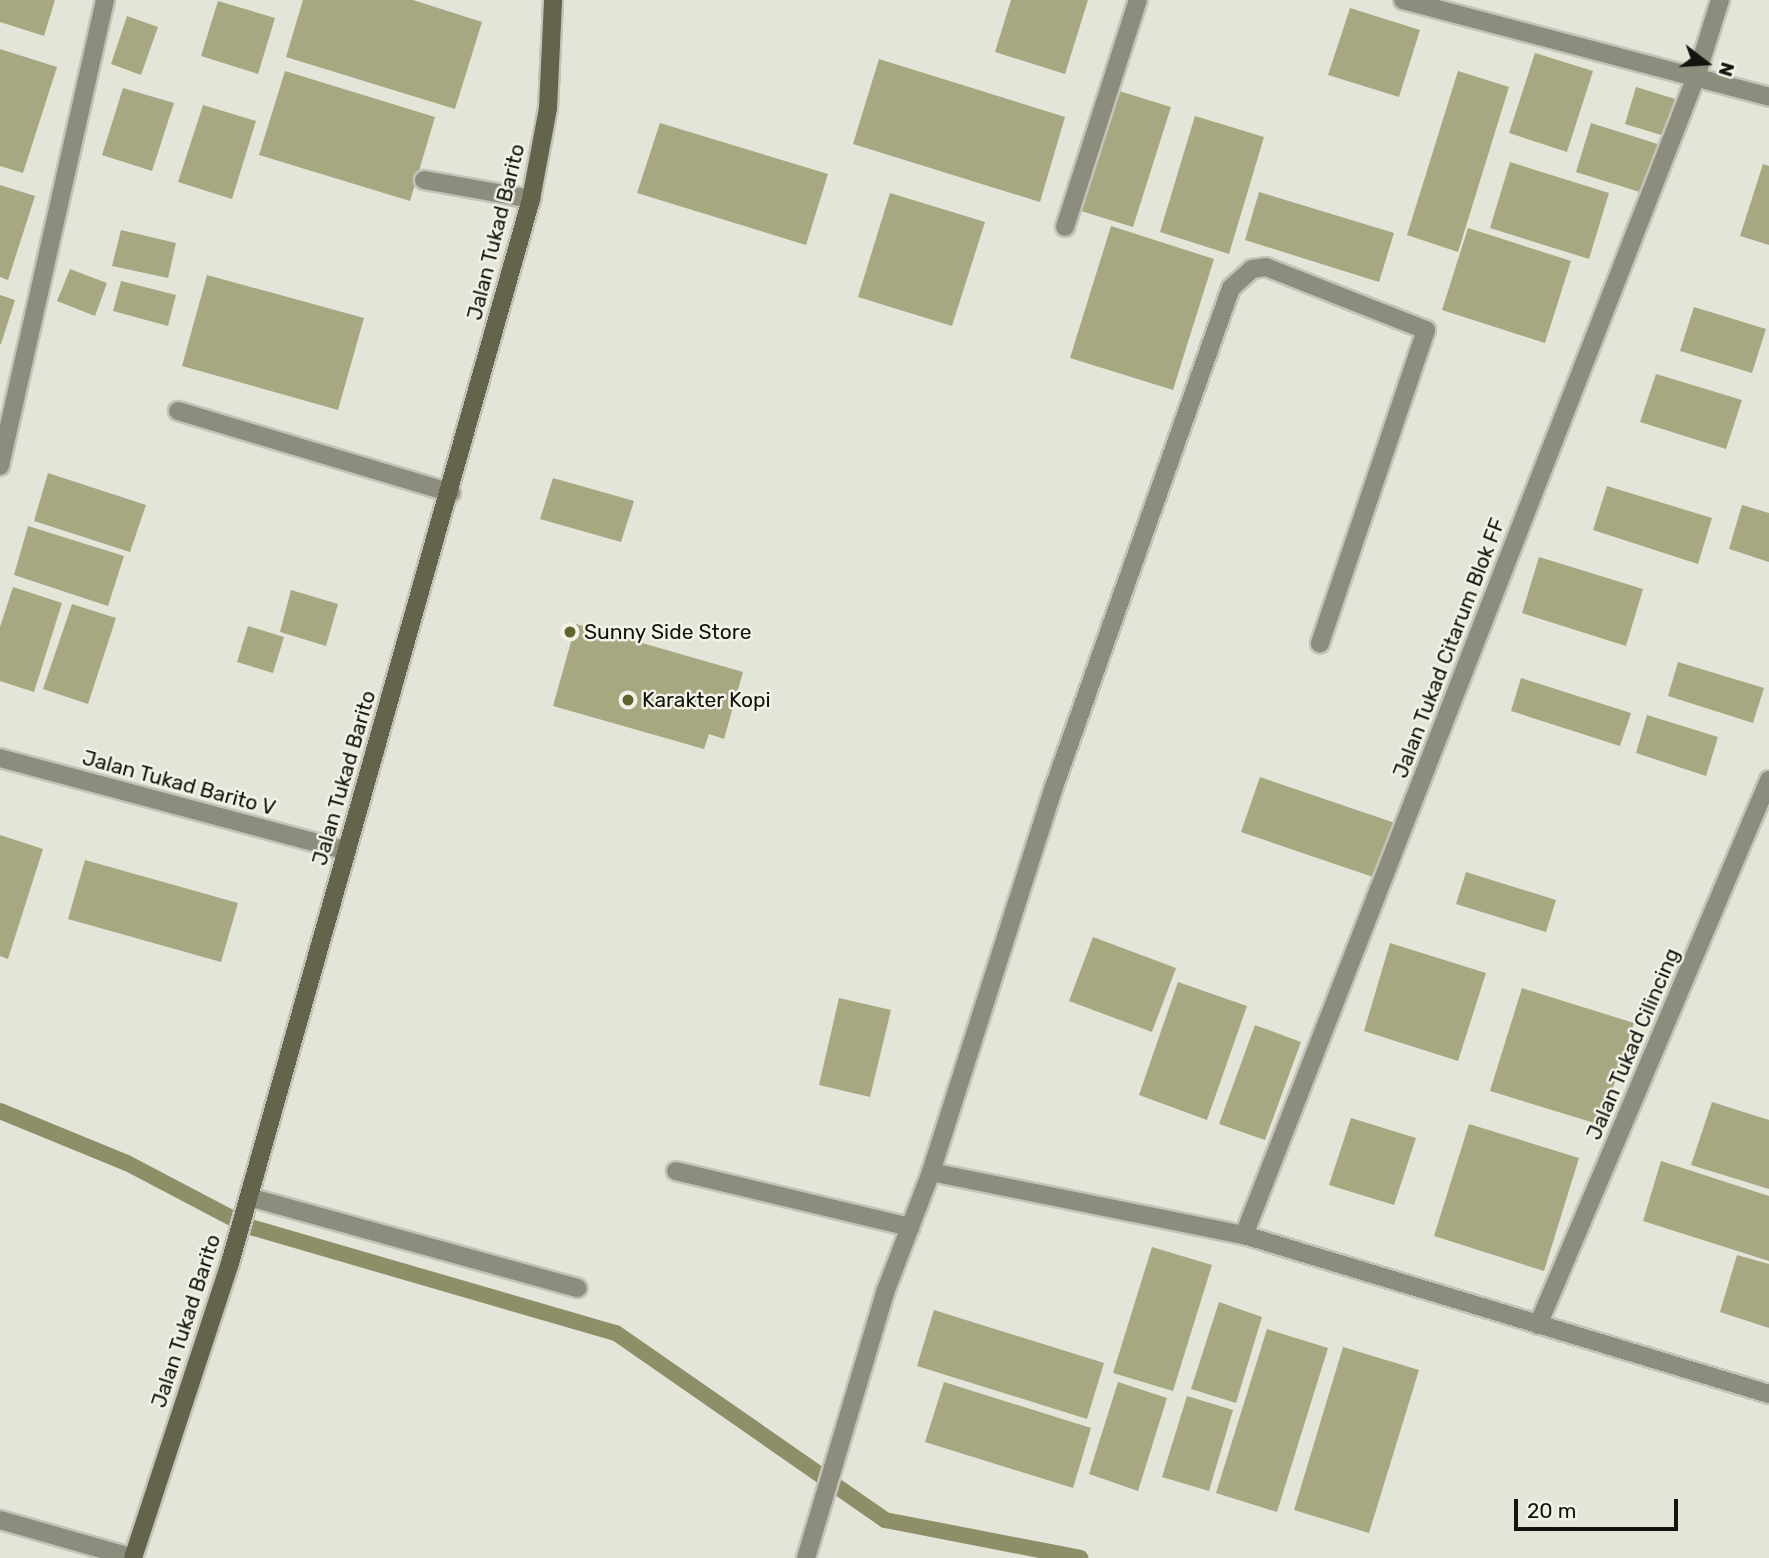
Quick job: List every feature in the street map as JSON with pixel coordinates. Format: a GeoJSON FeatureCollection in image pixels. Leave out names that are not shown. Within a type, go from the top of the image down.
{"type":"FeatureCollection","features":[{"type":"Feature","properties":{"kind":"street"},"geometry":{"type":"LineString","coordinates":[[0,467],[105,0]]}},
{"type":"Feature","properties":{"kind":"street","name":"Jalan Tukad Barito"},"geometry":{"type":"LineString","coordinates":[[133,1558],[230,1263],[346,851],[451,493],[531,199],[548,108],[553,0]]}},
{"type":"Feature","properties":{"kind":"street"},"geometry":{"type":"LineString","coordinates":[[1065,227],[1138,0]]}},
{"type":"Feature","properties":{"kind":"street"},"geometry":{"type":"LineString","coordinates":[[1403,0],[1769,97]]}},
{"type":"Feature","properties":{"kind":"street","name":"Jalan Tukad Citarum Blok FF"},"geometry":{"type":"LineString","coordinates":[[1244,1235],[1696,76],[1720,0]]}},
{"type":"Feature","properties":{"kind":"street"},"geometry":{"type":"LineString","coordinates":[[424,180],[531,199]]}},
{"type":"Feature","properties":{"kind":"street"},"geometry":{"type":"LineString","coordinates":[[806,1558],[845,1426],[910,1227],[931,1172],[1055,787],[1231,288],[1252,269],[1266,267],[1426,330],[1320,643]]}},
{"type":"Feature","properties":{"kind":"street"},"geometry":{"type":"LineString","coordinates":[[178,411],[451,493]]}},
{"type":"Feature","properties":{"kind":"street","name":"Jalan Tukad Barito V"},"geometry":{"type":"LineString","coordinates":[[0,758],[346,851]]}},
{"type":"Feature","properties":{"kind":"street","name":"Jalan Tukad Cilincing"},"geometry":{"type":"LineString","coordinates":[[1538,1325],[1769,780]]}},
{"type":"Feature","properties":{"kind":"street"},"geometry":{"type":"LineString","coordinates":[[676,1171],[910,1227]]}},
{"type":"Feature","properties":{"kind":"street"},"geometry":{"type":"LineString","coordinates":[[931,1172],[1244,1235],[1769,1394]]}},
{"type":"Feature","properties":{"kind":"street"},"geometry":{"type":"LineString","coordinates":[[247,1203],[578,1288]]}},
{"type":"Feature","properties":{"kind":"street"},"geometry":{"type":"LineString","coordinates":[[0,1520],[133,1558]]}},
{"type":"Feature","properties":{"kind":"building"},"geometry":{"type":"Polygon","coordinates":[[[0,0],[55,0],[44,36],[0,22],[0,0]]]}},
{"type":"Feature","properties":{"kind":"building"},"geometry":{"type":"Polygon","coordinates":[[[303,0],[413,0],[482,22],[455,109],[286,57],[303,0]]]}},
{"type":"Feature","properties":{"kind":"building"},"geometry":{"type":"Polygon","coordinates":[[[1011,0],[1088,0],[1065,74],[995,52],[1011,0]]]}},
{"type":"Feature","properties":{"kind":"building"},"geometry":{"type":"Polygon","coordinates":[[[218,1],[275,18],[258,74],[201,56],[218,1]]]}},
{"type":"Feature","properties":{"kind":"building"},"geometry":{"type":"Polygon","coordinates":[[[1350,8],[1420,30],[1399,97],[1328,75],[1350,8]]]}},
{"type":"Feature","properties":{"kind":"building"},"geometry":{"type":"Polygon","coordinates":[[[127,16],[158,27],[141,75],[111,64],[127,16]]]}},
{"type":"Feature","properties":{"kind":"building"},"geometry":{"type":"Polygon","coordinates":[[[0,49],[57,67],[23,173],[0,166],[0,49]]]}},
{"type":"Feature","properties":{"kind":"building"},"geometry":{"type":"Polygon","coordinates":[[[1535,53],[1593,71],[1567,152],[1509,133],[1535,53]]]}},
{"type":"Feature","properties":{"kind":"building"},"geometry":{"type":"Polygon","coordinates":[[[879,59],[1065,117],[1040,202],[853,144],[879,59]]]}},
{"type":"Feature","properties":{"kind":"building"},"geometry":{"type":"Polygon","coordinates":[[[285,71],[435,117],[410,201],[259,155],[285,71]]]}},
{"type":"Feature","properties":{"kind":"building"},"geometry":{"type":"Polygon","coordinates":[[[1458,71],[1509,87],[1458,252],[1407,235],[1458,71]]]}},
{"type":"Feature","properties":{"kind":"building"},"geometry":{"type":"Polygon","coordinates":[[[1636,87],[1682,101],[1671,138],[1625,124],[1636,87]]]}},
{"type":"Feature","properties":{"kind":"building"},"geometry":{"type":"Polygon","coordinates":[[[123,88],[174,103],[152,171],[102,155],[123,88]]]}},
{"type":"Feature","properties":{"kind":"building"},"geometry":{"type":"Polygon","coordinates":[[[1119,91],[1171,107],[1133,227],[1081,211],[1119,91]]]}},
{"type":"Feature","properties":{"kind":"building"},"geometry":{"type":"Polygon","coordinates":[[[203,105],[256,121],[232,199],[178,182],[203,105]]]}},
{"type":"Feature","properties":{"kind":"building"},"geometry":{"type":"Polygon","coordinates":[[[1195,116],[1264,137],[1229,254],[1160,232],[1195,116]]]}},
{"type":"Feature","properties":{"kind":"building"},"geometry":{"type":"Polygon","coordinates":[[[660,123],[828,174],[806,245],[637,193],[660,123]]]}},
{"type":"Feature","properties":{"kind":"building"},"geometry":{"type":"Polygon","coordinates":[[[1591,123],[1661,145],[1646,194],[1576,172],[1591,123]]]}},
{"type":"Feature","properties":{"kind":"building"},"geometry":{"type":"Polygon","coordinates":[[[1510,162],[1609,193],[1589,259],[1490,228],[1510,162]]]}},
{"type":"Feature","properties":{"kind":"building"},"geometry":{"type":"Polygon","coordinates":[[[1763,164],[1769,166],[1769,245],[1740,236],[1763,164]]]}},
{"type":"Feature","properties":{"kind":"building"},"geometry":{"type":"Polygon","coordinates":[[[0,185],[35,196],[8,280],[0,277],[0,185]]]}},
{"type":"Feature","properties":{"kind":"building"},"geometry":{"type":"Polygon","coordinates":[[[1259,192],[1394,233],[1379,282],[1245,240],[1259,192]]]}},
{"type":"Feature","properties":{"kind":"building"},"geometry":{"type":"Polygon","coordinates":[[[890,193],[985,222],[952,326],[858,297],[890,193]]]}},
{"type":"Feature","properties":{"kind":"building"},"geometry":{"type":"Polygon","coordinates":[[[1111,226],[1214,259],[1173,390],[1070,358],[1111,226]]]}},
{"type":"Feature","properties":{"kind":"building"},"geometry":{"type":"Polygon","coordinates":[[[1468,228],[1571,261],[1545,343],[1442,310],[1468,228]]]}},
{"type":"Feature","properties":{"kind":"building"},"geometry":{"type":"Polygon","coordinates":[[[121,230],[176,243],[168,278],[112,266],[121,230]]]}},
{"type":"Feature","properties":{"kind":"building"},"geometry":{"type":"Polygon","coordinates":[[[70,269],[107,283],[95,316],[57,301],[70,269]]]}},
{"type":"Feature","properties":{"kind":"building"},"geometry":{"type":"Polygon","coordinates":[[[207,275],[364,318],[338,410],[182,366],[207,275]]]}},
{"type":"Feature","properties":{"kind":"building"},"geometry":{"type":"Polygon","coordinates":[[[121,281],[176,295],[168,326],[113,311],[121,281]]]}},
{"type":"Feature","properties":{"kind":"building"},"geometry":{"type":"Polygon","coordinates":[[[0,295],[15,300],[1,344],[0,344],[0,295]]]}},
{"type":"Feature","properties":{"kind":"building"},"geometry":{"type":"Polygon","coordinates":[[[1694,307],[1766,329],[1752,373],[1680,351],[1694,307]]]}},
{"type":"Feature","properties":{"kind":"building"},"geometry":{"type":"Polygon","coordinates":[[[1656,374],[1742,400],[1726,449],[1640,422],[1656,374]]]}},
{"type":"Feature","properties":{"kind":"building"},"geometry":{"type":"Polygon","coordinates":[[[48,473],[146,505],[130,552],[34,521],[48,473]]]}},
{"type":"Feature","properties":{"kind":"building"},"geometry":{"type":"Polygon","coordinates":[[[553,478],[634,501],[621,542],[540,519],[553,478]]]}},
{"type":"Feature","properties":{"kind":"building"},"geometry":{"type":"Polygon","coordinates":[[[1607,486],[1712,518],[1698,564],[1593,530],[1607,486]]]}},
{"type":"Feature","properties":{"kind":"building"},"geometry":{"type":"Polygon","coordinates":[[[1742,505],[1769,513],[1769,562],[1729,549],[1742,505]]]}},
{"type":"Feature","properties":{"kind":"building"},"geometry":{"type":"Polygon","coordinates":[[[28,526],[124,556],[108,606],[14,575],[28,526]]]}},
{"type":"Feature","properties":{"kind":"building"},"geometry":{"type":"Polygon","coordinates":[[[1539,557],[1643,589],[1626,646],[1522,613],[1539,557]]]}},
{"type":"Feature","properties":{"kind":"building"},"geometry":{"type":"Polygon","coordinates":[[[13,587],[62,603],[34,692],[0,681],[0,627],[13,587]]]}},
{"type":"Feature","properties":{"kind":"building"},"geometry":{"type":"Polygon","coordinates":[[[291,590],[338,604],[326,646],[280,632],[291,590]]]}},
{"type":"Feature","properties":{"kind":"building"},"geometry":{"type":"Polygon","coordinates":[[[72,604],[116,618],[88,704],[43,689],[72,604]]]}},
{"type":"Feature","properties":{"kind":"building"},"geometry":{"type":"Polygon","coordinates":[[[576,624],[743,672],[724,739],[709,734],[704,749],[553,706],[576,624]]]}},
{"type":"Feature","properties":{"kind":"building"},"geometry":{"type":"Polygon","coordinates":[[[248,626],[284,637],[273,673],[237,662],[248,626]]]}},
{"type":"Feature","properties":{"kind":"building"},"geometry":{"type":"Polygon","coordinates":[[[1678,662],[1764,688],[1753,723],[1668,696],[1678,662]]]}},
{"type":"Feature","properties":{"kind":"building"},"geometry":{"type":"Polygon","coordinates":[[[1521,678],[1631,713],[1620,746],[1511,711],[1521,678]]]}},
{"type":"Feature","properties":{"kind":"building"},"geometry":{"type":"Polygon","coordinates":[[[1647,715],[1718,737],[1706,776],[1636,753],[1647,715]]]}},
{"type":"Feature","properties":{"kind":"building"},"geometry":{"type":"Polygon","coordinates":[[[1260,777],[1395,823],[1376,878],[1241,832],[1260,777]]]}},
{"type":"Feature","properties":{"kind":"building"},"geometry":{"type":"Polygon","coordinates":[[[0,835],[43,849],[8,959],[0,956],[0,835]]]}},
{"type":"Feature","properties":{"kind":"building"},"geometry":{"type":"Polygon","coordinates":[[[85,860],[238,903],[221,962],[68,919],[85,860]]]}},
{"type":"Feature","properties":{"kind":"building"},"geometry":{"type":"Polygon","coordinates":[[[1466,872],[1556,900],[1546,932],[1456,904],[1466,872]]]}},
{"type":"Feature","properties":{"kind":"building"},"geometry":{"type":"Polygon","coordinates":[[[1093,937],[1176,968],[1152,1032],[1069,1001],[1093,937]]]}},
{"type":"Feature","properties":{"kind":"building"},"geometry":{"type":"Polygon","coordinates":[[[1390,943],[1486,973],[1458,1061],[1364,1031],[1390,943]]]}},
{"type":"Feature","properties":{"kind":"building"},"geometry":{"type":"Polygon","coordinates":[[[1178,982],[1247,1006],[1207,1120],[1139,1095],[1178,982]]]}},
{"type":"Feature","properties":{"kind":"building"},"geometry":{"type":"Polygon","coordinates":[[[1522,988],[1634,1023],[1601,1125],[1490,1091],[1522,988]]]}},
{"type":"Feature","properties":{"kind":"building"},"geometry":{"type":"Polygon","coordinates":[[[839,998],[891,1010],[870,1097],[819,1085],[839,998]]]}},
{"type":"Feature","properties":{"kind":"building"},"geometry":{"type":"Polygon","coordinates":[[[1255,1025],[1301,1042],[1265,1140],[1219,1124],[1255,1025]]]}},
{"type":"Feature","properties":{"kind":"building"},"geometry":{"type":"Polygon","coordinates":[[[1712,1102],[1769,1120],[1769,1189],[1691,1165],[1712,1102]]]}},
{"type":"Feature","properties":{"kind":"building"},"geometry":{"type":"Polygon","coordinates":[[[1351,1118],[1416,1138],[1394,1205],[1329,1185],[1351,1118]]]}},
{"type":"Feature","properties":{"kind":"building"},"geometry":{"type":"Polygon","coordinates":[[[1469,1124],[1579,1158],[1544,1271],[1434,1236],[1469,1124]]]}},
{"type":"Feature","properties":{"kind":"building"},"geometry":{"type":"Polygon","coordinates":[[[1661,1161],[1769,1196],[1769,1261],[1643,1221],[1661,1161]]]}},
{"type":"Feature","properties":{"kind":"building"},"geometry":{"type":"Polygon","coordinates":[[[1152,1247],[1212,1265],[1173,1391],[1113,1373],[1152,1247]]]}},
{"type":"Feature","properties":{"kind":"building"},"geometry":{"type":"Polygon","coordinates":[[[1737,1255],[1769,1264],[1769,1328],[1720,1312],[1737,1255]]]}},
{"type":"Feature","properties":{"kind":"building"},"geometry":{"type":"Polygon","coordinates":[[[1219,1302],[1262,1317],[1236,1403],[1191,1389],[1219,1302]]]}},
{"type":"Feature","properties":{"kind":"building"},"geometry":{"type":"Polygon","coordinates":[[[934,1310],[1104,1363],[1087,1419],[917,1366],[934,1310]]]}},
{"type":"Feature","properties":{"kind":"building"},"geometry":{"type":"Polygon","coordinates":[[[1267,1329],[1328,1348],[1277,1512],[1216,1493],[1267,1329]]]}},
{"type":"Feature","properties":{"kind":"building"},"geometry":{"type":"Polygon","coordinates":[[[1343,1347],[1419,1370],[1369,1533],[1294,1510],[1343,1347]]]}},
{"type":"Feature","properties":{"kind":"building"},"geometry":{"type":"Polygon","coordinates":[[[944,1382],[1091,1428],[1073,1488],[925,1442],[944,1382]]]}},
{"type":"Feature","properties":{"kind":"building"},"geometry":{"type":"Polygon","coordinates":[[[1118,1382],[1167,1398],[1138,1491],[1089,1474],[1118,1382]]]}},
{"type":"Feature","properties":{"kind":"building"},"geometry":{"type":"Polygon","coordinates":[[[1187,1396],[1233,1410],[1209,1491],[1162,1477],[1187,1396]]]}},
{"type":"Feature","properties":{"kind":"waterway"},"geometry":{"type":"LineString","coordinates":[[0,1111],[127,1163],[247,1226],[616,1333],[885,1520],[1080,1558]]}},
{"type":"Feature","properties":{"kind":"place","name":"Sunny Side Store"},"geometry":{"type":"Point","coordinates":[570,632]}},
{"type":"Feature","properties":{"kind":"place","name":"Karakter Kopi"},"geometry":{"type":"Point","coordinates":[628,700]}}]}
